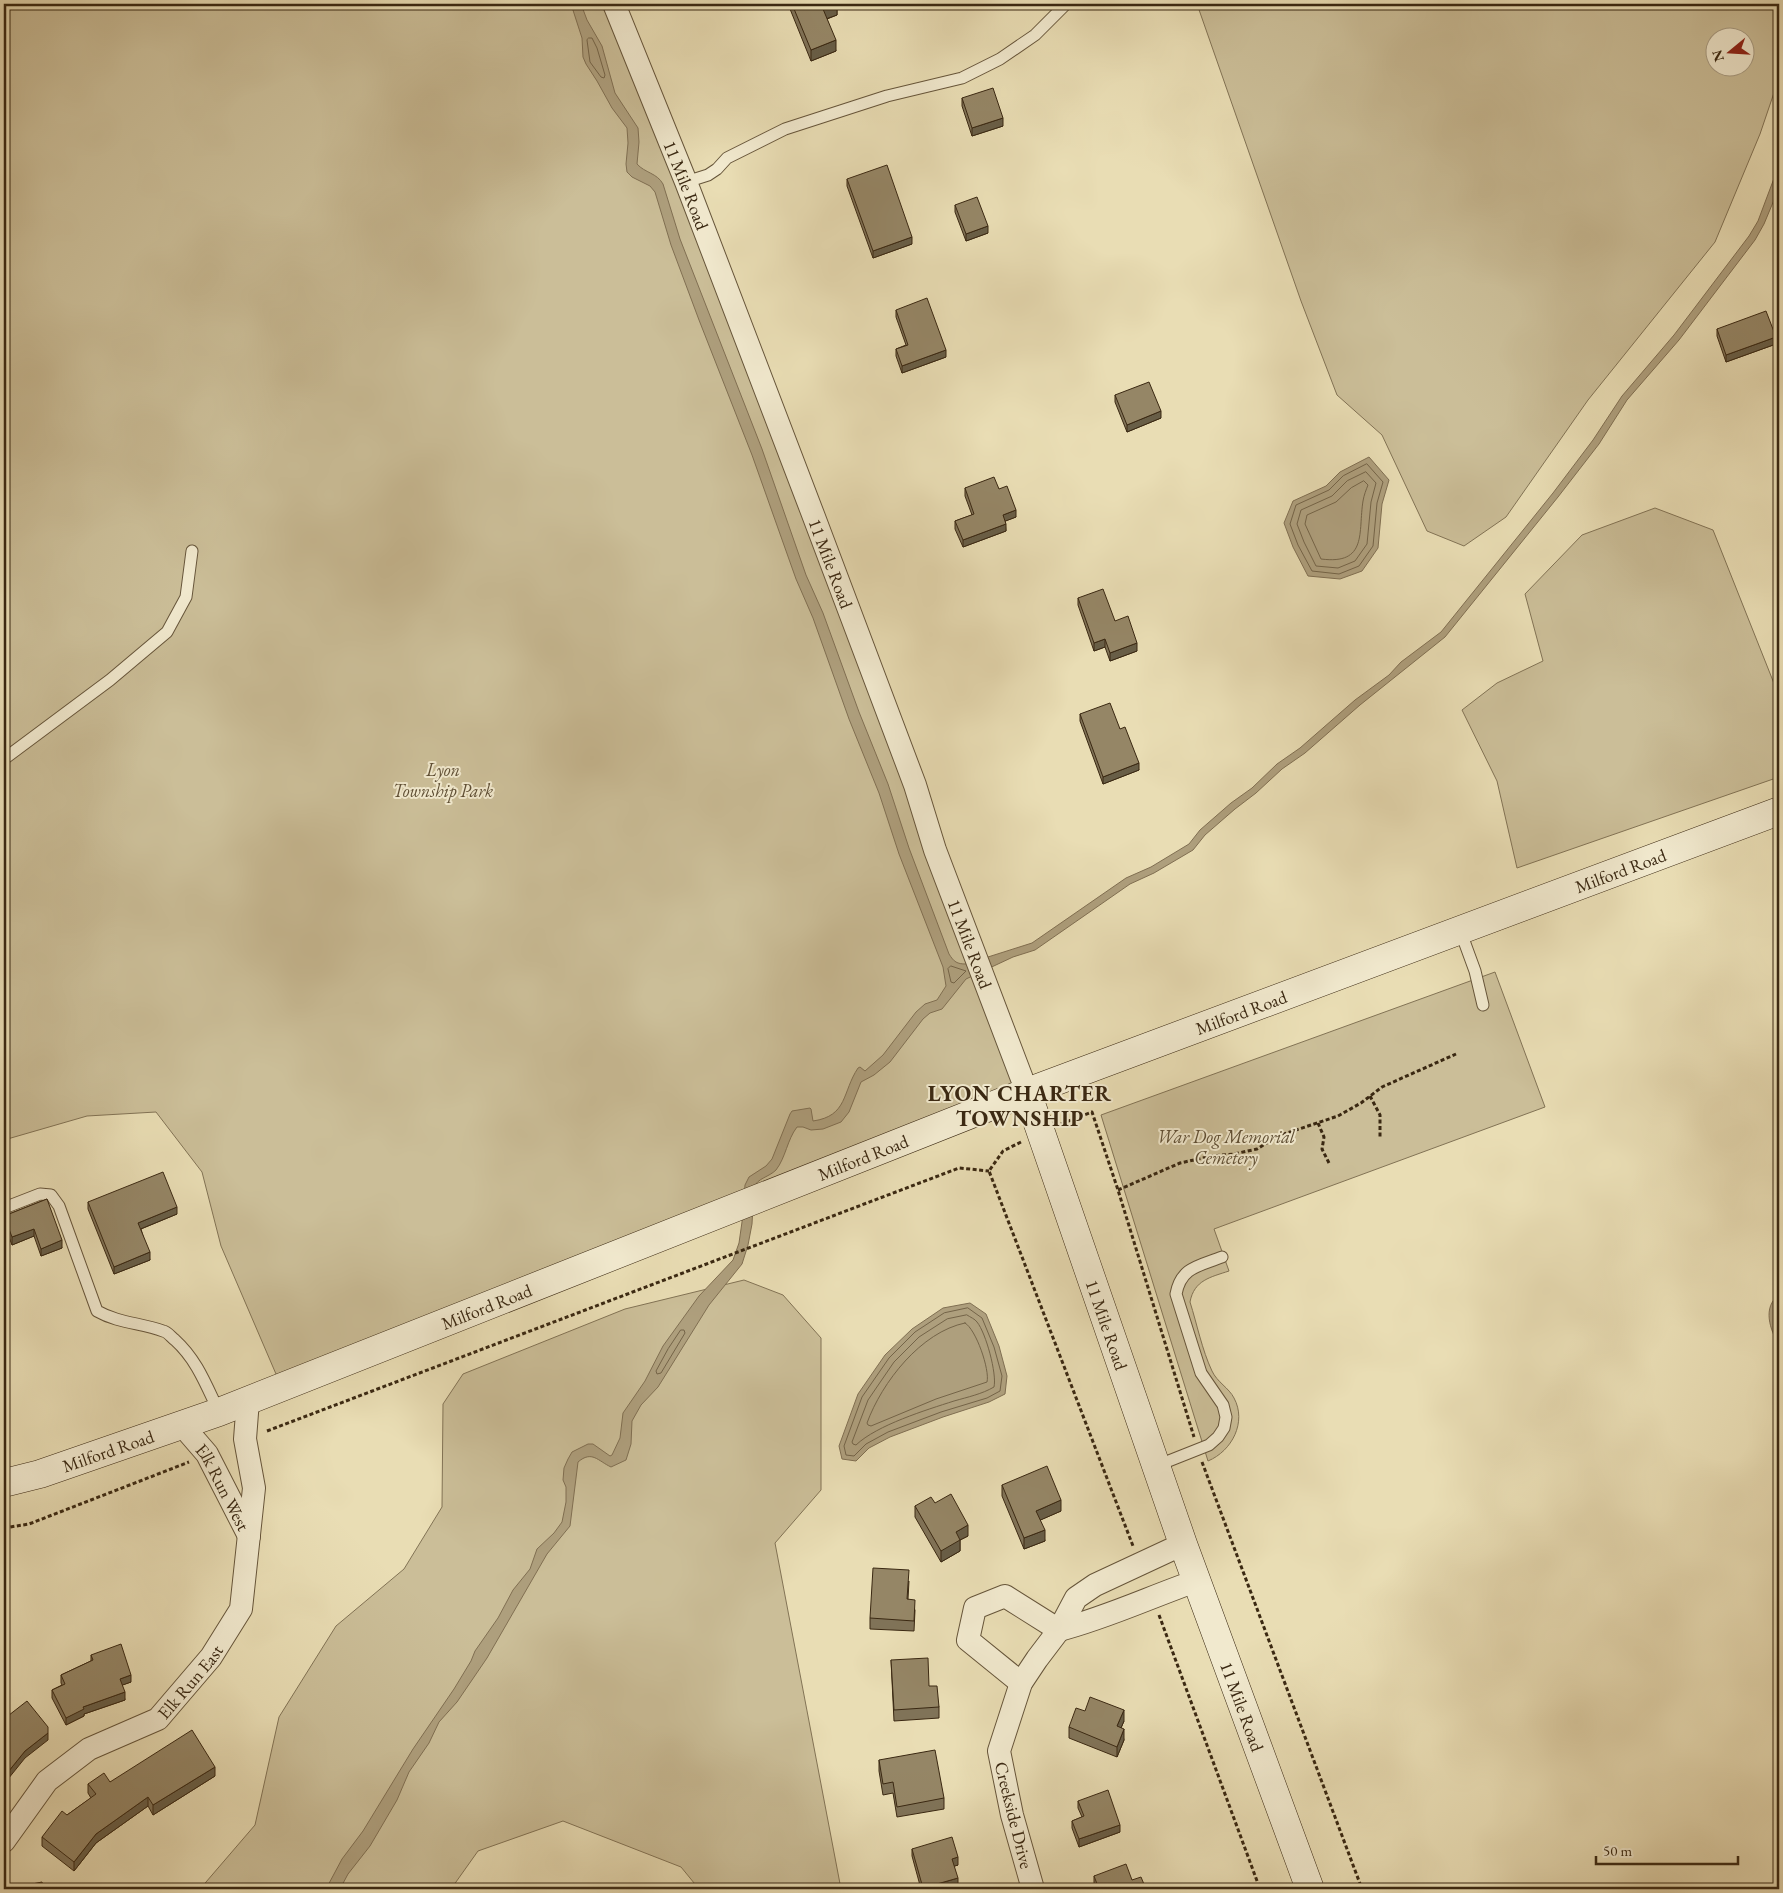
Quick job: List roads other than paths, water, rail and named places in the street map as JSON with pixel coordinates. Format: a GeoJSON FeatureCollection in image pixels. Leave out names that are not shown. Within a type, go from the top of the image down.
{"type":"FeatureCollection","features":[{"type":"Feature","properties":{"kind":"street","name":"11 Mile Road"},"geometry":{"type":"LineString","coordinates":[[614,4],[686,182],[915,785],[935,850],[1027,1092],[1196,1581],[1310,1889]]}},
{"type":"Feature","properties":{"kind":"street","name":"Milford Road"},"geometry":{"type":"LineString","coordinates":[[4,1483],[40,1474],[219,1412],[1027,1092],[1779,811]]}},
{"type":"Feature","properties":{"kind":"street","name":"Elk Run West"},"geometry":{"type":"LineString","coordinates":[[248,1400],[245,1439],[254,1488],[249,1536]]}},
{"type":"Feature","properties":{"kind":"street","name":"Elk Run West"},"geometry":{"type":"LineString","coordinates":[[182,1425],[207,1454],[249,1536]]}},
{"type":"Feature","properties":{"kind":"street","name":"Elk Run East"},"geometry":{"type":"LineString","coordinates":[[4,1841],[47,1781],[89,1748],[158,1719],[211,1657],[241,1609],[249,1536]]}},
{"type":"Feature","properties":{"kind":"street","name":"Creekside Drive"},"geometry":{"type":"LineString","coordinates":[[1033,1889],[1012,1815],[999,1751],[1021,1683],[1059,1630],[1076,1598],[1095,1585],[1183,1544]]}},
{"type":"Feature","properties":{"kind":"street"},"geometry":{"type":"LineString","coordinates":[[1021,1683],[968,1640],[975,1608],[1005,1596],[1059,1630],[1091,1622],[1196,1581]]}},
{"type":"Feature","properties":{"kind":"lane"},"geometry":{"type":"LineString","coordinates":[[686,182],[708,175],[717,169],[726,158],[785,129],[887,96],[962,78],[1000,59],[1035,35],[1066,4]]}},
{"type":"Feature","properties":{"kind":"lane"},"geometry":{"type":"LineString","coordinates":[[4,759],[110,680],[167,632],[186,597],[192,551]]}},
{"type":"Feature","properties":{"kind":"lane"},"geometry":{"type":"LineString","coordinates":[[1460,930],[1475,971],[1483,1005]]}},
{"type":"Feature","properties":{"kind":"lane"},"geometry":{"type":"LineString","coordinates":[[4,1208],[40,1194],[51,1195],[59,1206],[97,1311],[108,1318],[165,1331],[194,1360],[219,1412]]}},
{"type":"Feature","properties":{"kind":"lane"},"geometry":{"type":"LineString","coordinates":[[1156,1466],[1209,1446],[1218,1438],[1224,1428],[1226,1417],[1223,1405],[1201,1373],[1176,1294],[1178,1282],[1184,1274],[1192,1268],[1222,1257]]}},
{"type":"Feature","properties":{"kind":"water"},"geometry":{"type":"Polygon","coordinates":[[[571,4],[581,4],[587,20],[602,46],[615,93],[638,128],[637,164],[658,178],[663,184],[680,239],[762,449],[806,575],[823,613],[859,712],[888,784],[909,848],[949,954],[954,961],[960,964],[966,964],[1032,943],[1126,878],[1151,867],[1189,844],[1200,830],[1231,803],[1252,788],[1277,764],[1300,748],[1355,700],[1389,675],[1401,662],[1441,632],[1553,493],[1593,440],[1622,396],[1674,335],[1749,236],[1758,221],[1779,165],[1779,188],[1755,240],[1679,340],[1627,400],[1599,444],[1558,497],[1445,637],[1360,705],[1305,753],[1282,769],[1205,835],[1193,850],[1154,873],[1130,884],[1035,950],[1013,957],[966,979],[942,1009],[930,1013],[923,1019],[890,1062],[874,1075],[861,1082],[849,1112],[841,1122],[823,1129],[811,1130],[797,1127],[776,1170],[758,1182],[754,1187],[752,1224],[742,1264],[709,1305],[658,1387],[641,1405],[632,1421],[631,1444],[626,1460],[611,1467],[591,1457],[578,1462],[570,1526],[547,1554],[487,1658],[457,1702],[439,1722],[429,1743],[409,1772],[397,1800],[370,1846],[348,1874],[340,1889],[326,1889],[342,1859],[363,1831],[413,1749],[454,1689],[513,1590],[530,1569],[537,1549],[554,1533],[562,1522],[566,1502],[566,1487],[563,1480],[564,1468],[572,1452],[588,1444],[593,1444],[610,1456],[612,1455],[620,1438],[623,1413],[645,1381],[663,1346],[699,1296],[733,1260],[739,1243],[745,1185],[749,1177],[766,1166],[772,1159],[792,1111],[810,1108],[813,1121],[833,1114],[843,1102],[858,1068],[860,1067],[865,1071],[883,1055],[916,1012],[925,1004],[937,1000],[946,986],[943,967],[899,854],[879,793],[849,719],[813,618],[796,579],[752,455],[671,245],[655,192],[650,186],[632,177],[627,172],[627,128],[612,108],[586,64],[583,57],[582,38],[571,4]]]}},
{"type":"Feature","properties":{"kind":"water"},"geometry":{"type":"Polygon","coordinates":[[[1369,457],[1389,480],[1382,504],[1378,548],[1362,571],[1340,579],[1308,576],[1293,547],[1284,523],[1293,501],[1326,486],[1340,472],[1369,457]]]}},
{"type":"Feature","properties":{"kind":"water"},"geometry":{"type":"Polygon","coordinates":[[[1779,1295],[1779,1345],[1773,1333],[1769,1312],[1774,1300],[1779,1295]]]}},
{"type":"Feature","properties":{"kind":"water"},"geometry":{"type":"Polygon","coordinates":[[[970,1303],[986,1314],[999,1346],[1007,1376],[1005,1394],[989,1402],[890,1437],[869,1448],[856,1461],[842,1459],[839,1446],[858,1394],[885,1355],[912,1329],[943,1308],[970,1303]]]}},
{"type":"Feature","properties":{"kind":"district","name":"LYON CHARTER TOWNSHIP"},"geometry":{"type":"Point","coordinates":[1020,1106]}},
{"type":"Feature","properties":{"kind":"park label","name":"Lyon Township Park"},"geometry":{"type":"Point","coordinates":[443,780]}},
{"type":"Feature","properties":{"kind":"park label","name":"War Dog Memorial Cemetery"},"geometry":{"type":"Point","coordinates":[1226,1146]}}]}
